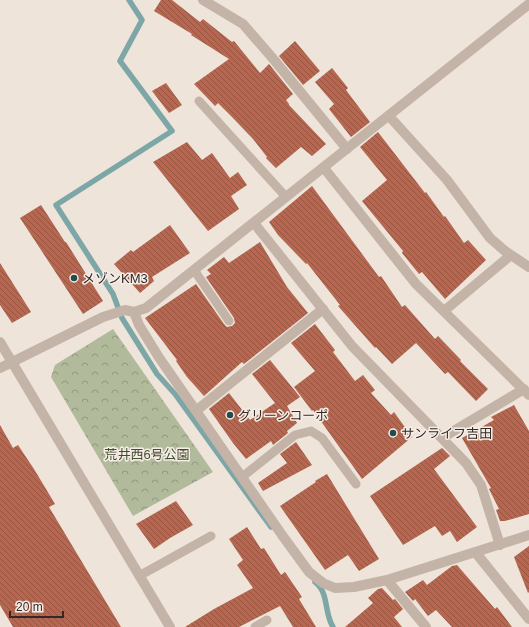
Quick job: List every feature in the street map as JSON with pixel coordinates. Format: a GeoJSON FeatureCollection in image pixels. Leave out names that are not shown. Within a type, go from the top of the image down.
{"type":"FeatureCollection","features":[{"type":"Feature","properties":{"kind":"street"},"geometry":{"type":"LineString","coordinates":[[203,0],[243,24],[347,149]]}},
{"type":"Feature","properties":{"kind":"street"},"geometry":{"type":"LineString","coordinates":[[0,368],[112,313],[146,308],[529,4]]}},
{"type":"Feature","properties":{"kind":"street"},"geometry":{"type":"LineString","coordinates":[[389,116],[447,180],[490,238],[505,252],[529,267]]}},
{"type":"Feature","properties":{"kind":"street"},"geometry":{"type":"LineString","coordinates":[[324,168],[403,270],[526,392],[442,438]]}},
{"type":"Feature","properties":{"kind":"street"},"geometry":{"type":"LineString","coordinates":[[254,223],[352,346],[466,463],[481,485],[500,545]]}},
{"type":"Feature","properties":{"kind":"street"},"geometry":{"type":"LineString","coordinates":[[444,311],[511,255]]}},
{"type":"Feature","properties":{"kind":"street"},"geometry":{"type":"LineString","coordinates":[[196,410],[323,309]]}},
{"type":"Feature","properties":{"kind":"street"},"geometry":{"type":"LineString","coordinates":[[129,311],[158,356],[282,535],[309,572],[323,583],[335,588],[354,587],[387,580],[529,535]]}},
{"type":"Feature","properties":{"kind":"street"},"geometry":{"type":"LineString","coordinates":[[0,342],[170,627]]}},
{"type":"Feature","properties":{"kind":"street"},"geometry":{"type":"LineString","coordinates":[[476,553],[529,619]]}},
{"type":"Feature","properties":{"kind":"street"},"geometry":{"type":"LineString","coordinates":[[387,580],[426,627]]}},
{"type":"Feature","properties":{"kind":"lane"},"geometry":{"type":"LineString","coordinates":[[199,101],[286,197]]}},
{"type":"Feature","properties":{"kind":"lane"},"geometry":{"type":"LineString","coordinates":[[194,270],[229,321]]}},
{"type":"Feature","properties":{"kind":"lane"},"geometry":{"type":"LineString","coordinates":[[242,477],[295,435],[311,431],[322,438],[356,484]]}},
{"type":"Feature","properties":{"kind":"lane"},"geometry":{"type":"LineString","coordinates":[[139,576],[211,536]]}},
{"type":"Feature","properties":{"kind":"lane"},"geometry":{"type":"LineString","coordinates":[[256,627],[267,620]]}},
{"type":"Feature","properties":{"kind":"green space","name":"荒井西6号公園"},"geometry":{"type":"Polygon","coordinates":[[[113,329],[213,472],[133,516],[51,377],[55,365],[113,329]]]}},
{"type":"Feature","properties":{"kind":"building"},"geometry":{"type":"Polygon","coordinates":[[[161,0],[172,0],[200,22],[203,19],[232,42],[234,41],[260,73],[269,64],[293,94],[286,100],[289,105],[326,144],[312,156],[301,147],[276,168],[266,158],[267,157],[253,139],[231,116],[218,103],[215,106],[194,84],[229,59],[154,11],[161,0]]]}},
{"type":"Feature","properties":{"kind":"building"},"geometry":{"type":"Polygon","coordinates":[[[295,41],[320,71],[303,85],[279,56],[295,41]]]}},
{"type":"Feature","properties":{"kind":"building"},"geometry":{"type":"Polygon","coordinates":[[[332,68],[348,88],[346,90],[370,122],[351,137],[329,109],[334,104],[315,82],[332,68]]]}},
{"type":"Feature","properties":{"kind":"building"},"geometry":{"type":"Polygon","coordinates":[[[166,83],[182,105],[169,113],[152,91],[166,83]]]}},
{"type":"Feature","properties":{"kind":"building"},"geometry":{"type":"Polygon","coordinates":[[[378,132],[444,217],[445,216],[464,243],[468,240],[486,260],[445,299],[422,272],[419,274],[402,253],[403,251],[362,201],[387,180],[360,147],[378,132]]]}},
{"type":"Feature","properties":{"kind":"building"},"geometry":{"type":"Polygon","coordinates":[[[187,142],[202,160],[212,153],[230,178],[238,172],[247,185],[231,196],[239,209],[208,231],[153,162],[187,142]]]}},
{"type":"Feature","properties":{"kind":"building"},"geometry":{"type":"Polygon","coordinates":[[[312,186],[379,277],[381,276],[402,307],[405,305],[435,339],[438,336],[488,389],[476,401],[448,372],[445,374],[416,343],[392,364],[376,347],[375,348],[338,306],[340,305],[307,263],[306,264],[278,235],[269,222],[312,186]]]}},
{"type":"Feature","properties":{"kind":"building","name":"メゾンKM3"},"geometry":{"type":"Polygon","coordinates":[[[41,205],[103,301],[83,314],[20,218],[41,205]]]}},
{"type":"Feature","properties":{"kind":"building"},"geometry":{"type":"Polygon","coordinates":[[[170,225],[190,253],[152,277],[154,281],[140,293],[114,264],[131,250],[133,252],[170,225]]]}},
{"type":"Feature","properties":{"kind":"building"},"geometry":{"type":"Polygon","coordinates":[[[260,242],[287,287],[308,313],[244,364],[242,362],[204,396],[187,377],[176,361],[177,360],[145,318],[196,284],[224,324],[227,327],[232,326],[235,323],[234,318],[206,277],[211,274],[207,270],[224,257],[229,263],[260,242]]]}},
{"type":"Feature","properties":{"kind":"building"},"geometry":{"type":"Polygon","coordinates":[[[0,263],[31,312],[12,323],[0,305],[0,263]]]}},
{"type":"Feature","properties":{"kind":"building"},"geometry":{"type":"Polygon","coordinates":[[[315,324],[335,350],[333,352],[355,381],[363,375],[375,390],[371,393],[391,415],[394,412],[412,437],[362,479],[313,410],[312,411],[294,387],[315,371],[291,343],[315,324]]]}},
{"type":"Feature","properties":{"kind":"building"},"geometry":{"type":"Polygon","coordinates":[[[270,360],[300,397],[287,406],[297,423],[287,431],[288,433],[273,445],[271,441],[246,459],[209,409],[229,393],[250,420],[275,403],[252,374],[270,360]]]}},
{"type":"Feature","properties":{"kind":"building"},"geometry":{"type":"Polygon","coordinates":[[[514,405],[529,431],[529,514],[500,521],[496,510],[499,509],[489,489],[491,488],[462,438],[494,420],[491,417],[514,405]]]}},
{"type":"Feature","properties":{"kind":"building"},"geometry":{"type":"Polygon","coordinates":[[[0,425],[13,448],[18,445],[55,504],[49,507],[121,627],[13,627],[0,605],[0,425]]]}},
{"type":"Feature","properties":{"kind":"building"},"geometry":{"type":"Polygon","coordinates":[[[296,442],[312,465],[263,491],[258,483],[287,463],[280,454],[296,442]]]}},
{"type":"Feature","properties":{"kind":"building"},"geometry":{"type":"Polygon","coordinates":[[[442,448],[450,456],[434,469],[477,527],[457,542],[450,531],[442,536],[435,526],[403,545],[370,496],[442,448]]]}},
{"type":"Feature","properties":{"kind":"building"},"geometry":{"type":"Polygon","coordinates":[[[327,474],[379,559],[359,571],[348,555],[325,570],[280,506],[327,474]]]}},
{"type":"Feature","properties":{"kind":"building"},"geometry":{"type":"Polygon","coordinates":[[[176,501],[193,525],[154,549],[136,524],[176,501]]]}},
{"type":"Feature","properties":{"kind":"building"},"geometry":{"type":"Polygon","coordinates":[[[247,527],[261,549],[264,548],[281,575],[285,572],[302,597],[299,599],[316,627],[293,627],[280,606],[239,627],[185,627],[253,588],[237,565],[243,560],[229,539],[247,527]]]}},
{"type":"Feature","properties":{"kind":"building"},"geometry":{"type":"Polygon","coordinates":[[[529,546],[529,592],[528,593],[514,557],[529,546]]]}},
{"type":"Feature","properties":{"kind":"building"},"geometry":{"type":"Polygon","coordinates":[[[457,565],[495,609],[497,607],[512,627],[452,627],[436,610],[428,616],[415,599],[413,601],[405,592],[423,580],[427,585],[452,566],[457,565]]]}},
{"type":"Feature","properties":{"kind":"building"},"geometry":{"type":"Polygon","coordinates":[[[382,588],[393,600],[395,599],[403,609],[394,617],[402,627],[345,627],[373,603],[368,598],[378,589],[382,588]]]}},
{"type":"Feature","properties":{"kind":"waterway"},"geometry":{"type":"LineString","coordinates":[[129,0],[142,20],[120,61],[172,131],[56,205],[113,294],[122,318],[157,374],[175,394],[271,527]]}},
{"type":"Feature","properties":{"kind":"waterway"},"geometry":{"type":"LineString","coordinates":[[315,582],[322,591],[328,615],[333,627]]}},
{"type":"Feature","properties":{"kind":"place","name":"メゾンKM3"},"geometry":{"type":"Point","coordinates":[74,278]}},
{"type":"Feature","properties":{"kind":"place","name":"グリーンコーポ"},"geometry":{"type":"Point","coordinates":[230,415]}},
{"type":"Feature","properties":{"kind":"place","name":"サンライフ吉田"},"geometry":{"type":"Point","coordinates":[393,433]}}]}
